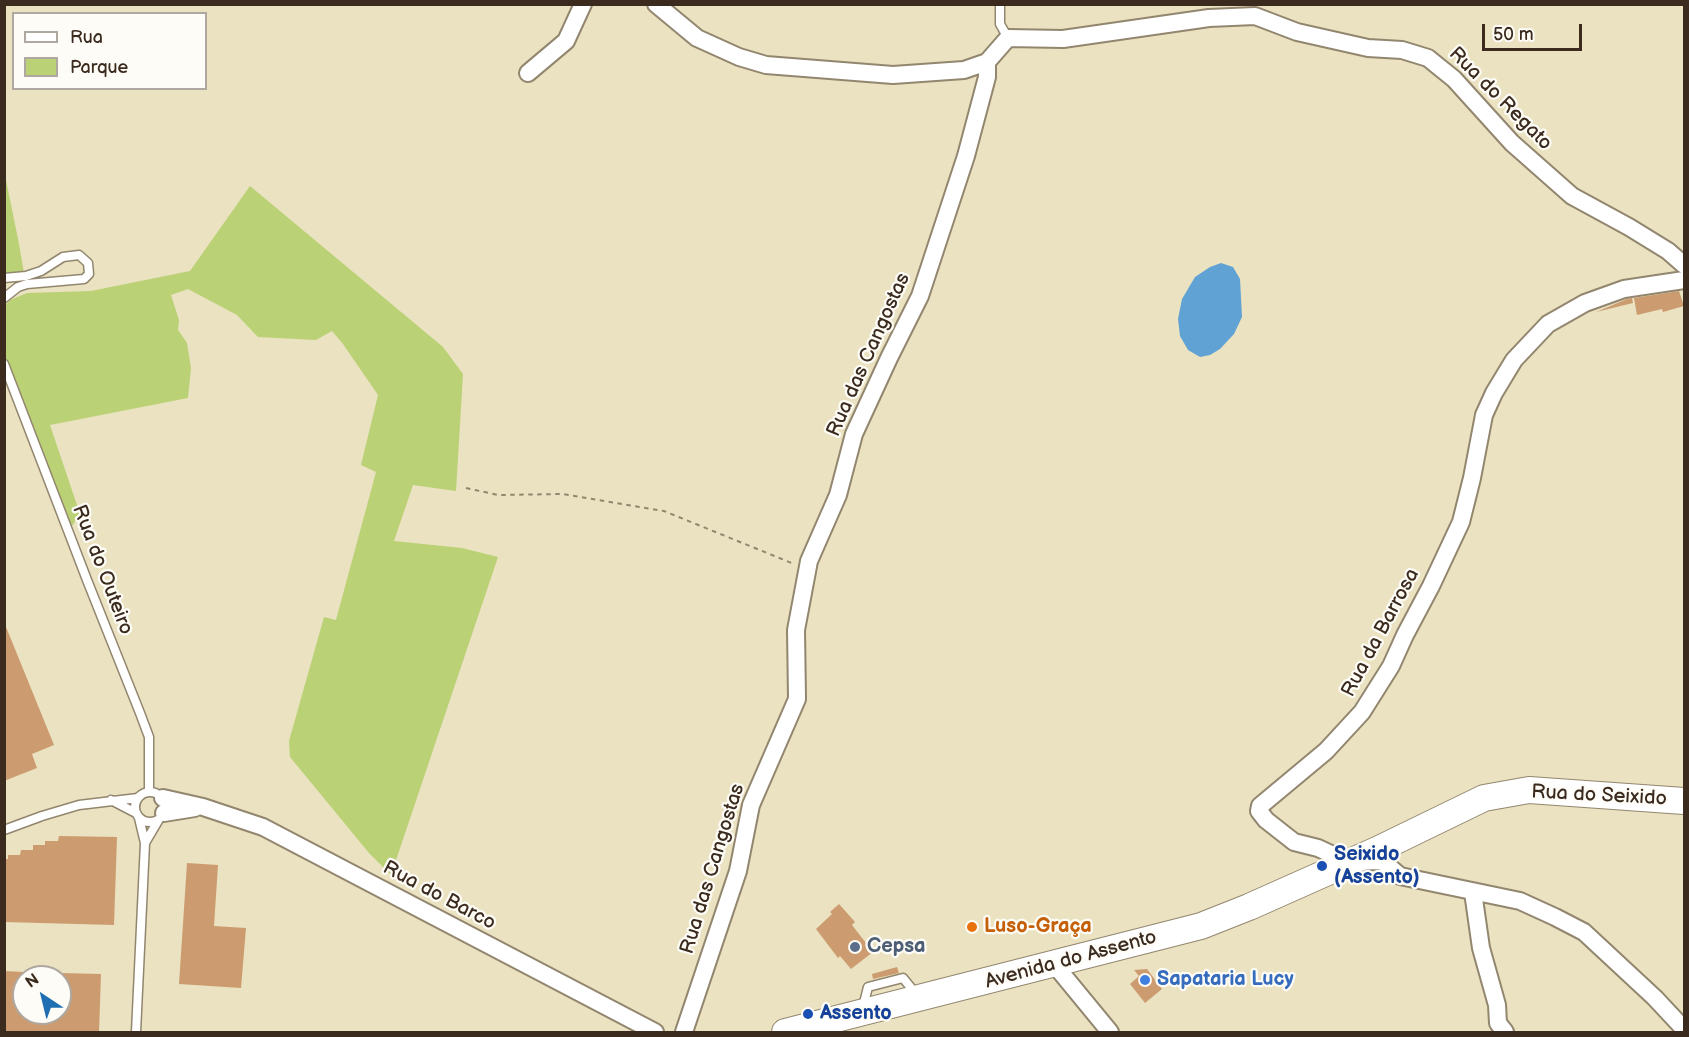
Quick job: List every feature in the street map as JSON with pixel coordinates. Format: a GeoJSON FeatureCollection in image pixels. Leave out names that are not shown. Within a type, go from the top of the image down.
{"type":"FeatureCollection","features":[{"type":"Feature","properties":{"kind":"main road","name":"Rua do Seixido"},"geometry":{"type":"LineString","coordinates":[[1348,862],[1484,798],[1529,790],[1684,801]]}},
{"type":"Feature","properties":{"kind":"main road","name":"Avenida do Assento"},"geometry":{"type":"LineString","coordinates":[[785,1032],[1201,926],[1348,862]]}},
{"type":"Feature","properties":{"kind":"street"},"geometry":{"type":"LineString","coordinates":[[528,72],[566,41],[583,4]]}},
{"type":"Feature","properties":{"kind":"street"},"geometry":{"type":"LineString","coordinates":[[656,4],[697,38],[739,57],[766,65],[893,75],[964,70],[987,62],[1008,38]]}},
{"type":"Feature","properties":{"kind":"street","name":"Rua do Regato"},"geometry":{"type":"LineString","coordinates":[[1008,38],[1063,39],[1209,18],[1255,16],[1297,32],[1368,48],[1402,50],[1428,58],[1454,79],[1512,143],[1572,196],[1668,251],[1684,265]]}},
{"type":"Feature","properties":{"kind":"street","name":"Rua das Cangostas"},"geometry":{"type":"LineString","coordinates":[[684,1032],[738,871],[751,806],[797,699],[796,630],[809,561],[838,495],[854,434],[920,296],[966,156],[987,77],[987,62]]}},
{"type":"Feature","properties":{"kind":"street","name":"Rua da Barrosa"},"geometry":{"type":"LineString","coordinates":[[1684,280],[1624,290],[1585,303],[1548,324],[1514,360],[1484,415],[1461,522],[1391,666],[1362,712],[1326,751],[1260,806],[1259,811],[1266,820],[1293,842],[1318,848],[1348,862],[1382,861],[1400,876],[1520,901],[1584,932],[1655,998],[1684,1029]]}},
{"type":"Feature","properties":{"kind":"street","name":"Rua do Barco"},"geometry":{"type":"LineString","coordinates":[[158,806],[199,807],[263,827],[655,1032]]}},
{"type":"Feature","properties":{"kind":"street"},"geometry":{"type":"LineString","coordinates":[[1473,892],[1481,948],[1497,1005],[1498,1023],[1505,1032]]}},
{"type":"Feature","properties":{"kind":"street"},"geometry":{"type":"LineString","coordinates":[[1054,964],[1110,1032]]}},
{"type":"Feature","properties":{"kind":"lane"},"geometry":{"type":"LineString","coordinates":[[1000,4],[1000,24],[1008,38]]}},
{"type":"Feature","properties":{"kind":"lane"},"geometry":{"type":"LineString","coordinates":[[4,278],[26,276],[41,271],[63,257],[79,255],[88,263],[89,274],[84,279],[27,284],[18,287],[4,298]]}},
{"type":"Feature","properties":{"kind":"lane","name":"Rua do Outeiro"},"geometry":{"type":"LineString","coordinates":[[4,364],[140,713],[148,737],[158,806]]}},
{"type":"Feature","properties":{"kind":"lane"},"geometry":{"type":"LineString","coordinates":[[4,830],[79,805],[110,800],[138,798],[158,806]]}},
{"type":"Feature","properties":{"kind":"lane"},"geometry":{"type":"LineString","coordinates":[[138,798],[135,804],[145,843]]}},
{"type":"Feature","properties":{"kind":"lane"},"geometry":{"type":"LineString","coordinates":[[110,800],[148,823],[158,806]]}},
{"type":"Feature","properties":{"kind":"lane"},"geometry":{"type":"LineString","coordinates":[[136,1032],[145,843],[158,806]]}},
{"type":"Feature","properties":{"kind":"path"},"geometry":{"type":"LineString","coordinates":[[466,488],[498,495],[563,494],[664,511],[808,570]]}},
{"type":"Feature","properties":{"kind":"green space"},"geometry":{"type":"Polygon","coordinates":[[[4,170],[19,244],[24,273],[5,273],[4,170]]]}},
{"type":"Feature","properties":{"kind":"green space"},"geometry":{"type":"Polygon","coordinates":[[[250,186],[443,347],[463,374],[456,491],[413,485],[394,541],[462,548],[498,557],[391,875],[369,853],[290,757],[289,741],[324,617],[336,620],[376,472],[361,465],[378,395],[343,344],[332,331],[316,340],[258,337],[237,315],[188,289],[171,295],[179,320],[178,330],[187,343],[191,368],[188,398],[50,425],[80,514],[70,529],[5,357],[5,305],[10,300],[27,293],[91,291],[190,271],[250,186]]]}},
{"type":"Feature","properties":{"kind":"water"},"geometry":{"type":"Polygon","coordinates":[[[1221,263],[1233,267],[1240,279],[1242,317],[1234,334],[1220,349],[1210,355],[1200,357],[1188,350],[1180,336],[1178,319],[1182,299],[1195,277],[1221,263]]]}},
{"type":"Feature","properties":{"kind":"building"},"geometry":{"type":"Polygon","coordinates":[[[1679,291],[1684,306],[1663,312],[1662,309],[1637,315],[1634,298],[1679,291]]]}},
{"type":"Feature","properties":{"kind":"building"},"geometry":{"type":"Polygon","coordinates":[[[1632,298],[1633,303],[1596,312],[1627,299],[1632,298]]]}},
{"type":"Feature","properties":{"kind":"building"},"geometry":{"type":"Polygon","coordinates":[[[4,622],[54,745],[32,754],[37,768],[4,781],[4,622]]]}},
{"type":"Feature","properties":{"kind":"building"},"geometry":{"type":"Polygon","coordinates":[[[59,836],[117,837],[114,925],[4,922],[4,859],[8,859],[8,855],[20,855],[21,850],[33,850],[33,845],[45,845],[45,841],[58,841],[59,836]]]}},
{"type":"Feature","properties":{"kind":"building"},"geometry":{"type":"Polygon","coordinates":[[[187,863],[218,865],[214,926],[246,928],[241,988],[179,984],[187,863]]]}},
{"type":"Feature","properties":{"kind":"building"},"geometry":{"type":"Polygon","coordinates":[[[839,904],[855,922],[852,925],[873,952],[851,969],[840,956],[838,958],[816,929],[839,904]]]}},
{"type":"Feature","properties":{"kind":"building"},"geometry":{"type":"Polygon","coordinates":[[[897,967],[899,973],[873,979],[872,974],[897,967]]]}},
{"type":"Feature","properties":{"kind":"building","name":"Sapataria Lucy"},"geometry":{"type":"Polygon","coordinates":[[[1147,969],[1162,989],[1145,1003],[1130,984],[1139,976],[1134,970],[1147,969]]]}},
{"type":"Feature","properties":{"kind":"building"},"geometry":{"type":"Polygon","coordinates":[[[4,971],[12,971],[12,1025],[72,1025],[72,973],[101,974],[99,1032],[4,1032],[4,971]]]}},
{"type":"Feature","properties":{"kind":"place","name":"Seixido (Assento)"},"geometry":{"type":"Point","coordinates":[1322,866]}},
{"type":"Feature","properties":{"kind":"place","name":"Luso-Graça"},"geometry":{"type":"Point","coordinates":[972,927]}},
{"type":"Feature","properties":{"kind":"place","name":"Cepsa"},"geometry":{"type":"Point","coordinates":[855,947]}},
{"type":"Feature","properties":{"kind":"place","name":"Sapataria Lucy"},"geometry":{"type":"Point","coordinates":[1145,980]}},
{"type":"Feature","properties":{"kind":"place","name":"Assento"},"geometry":{"type":"Point","coordinates":[808,1014]}}]}
